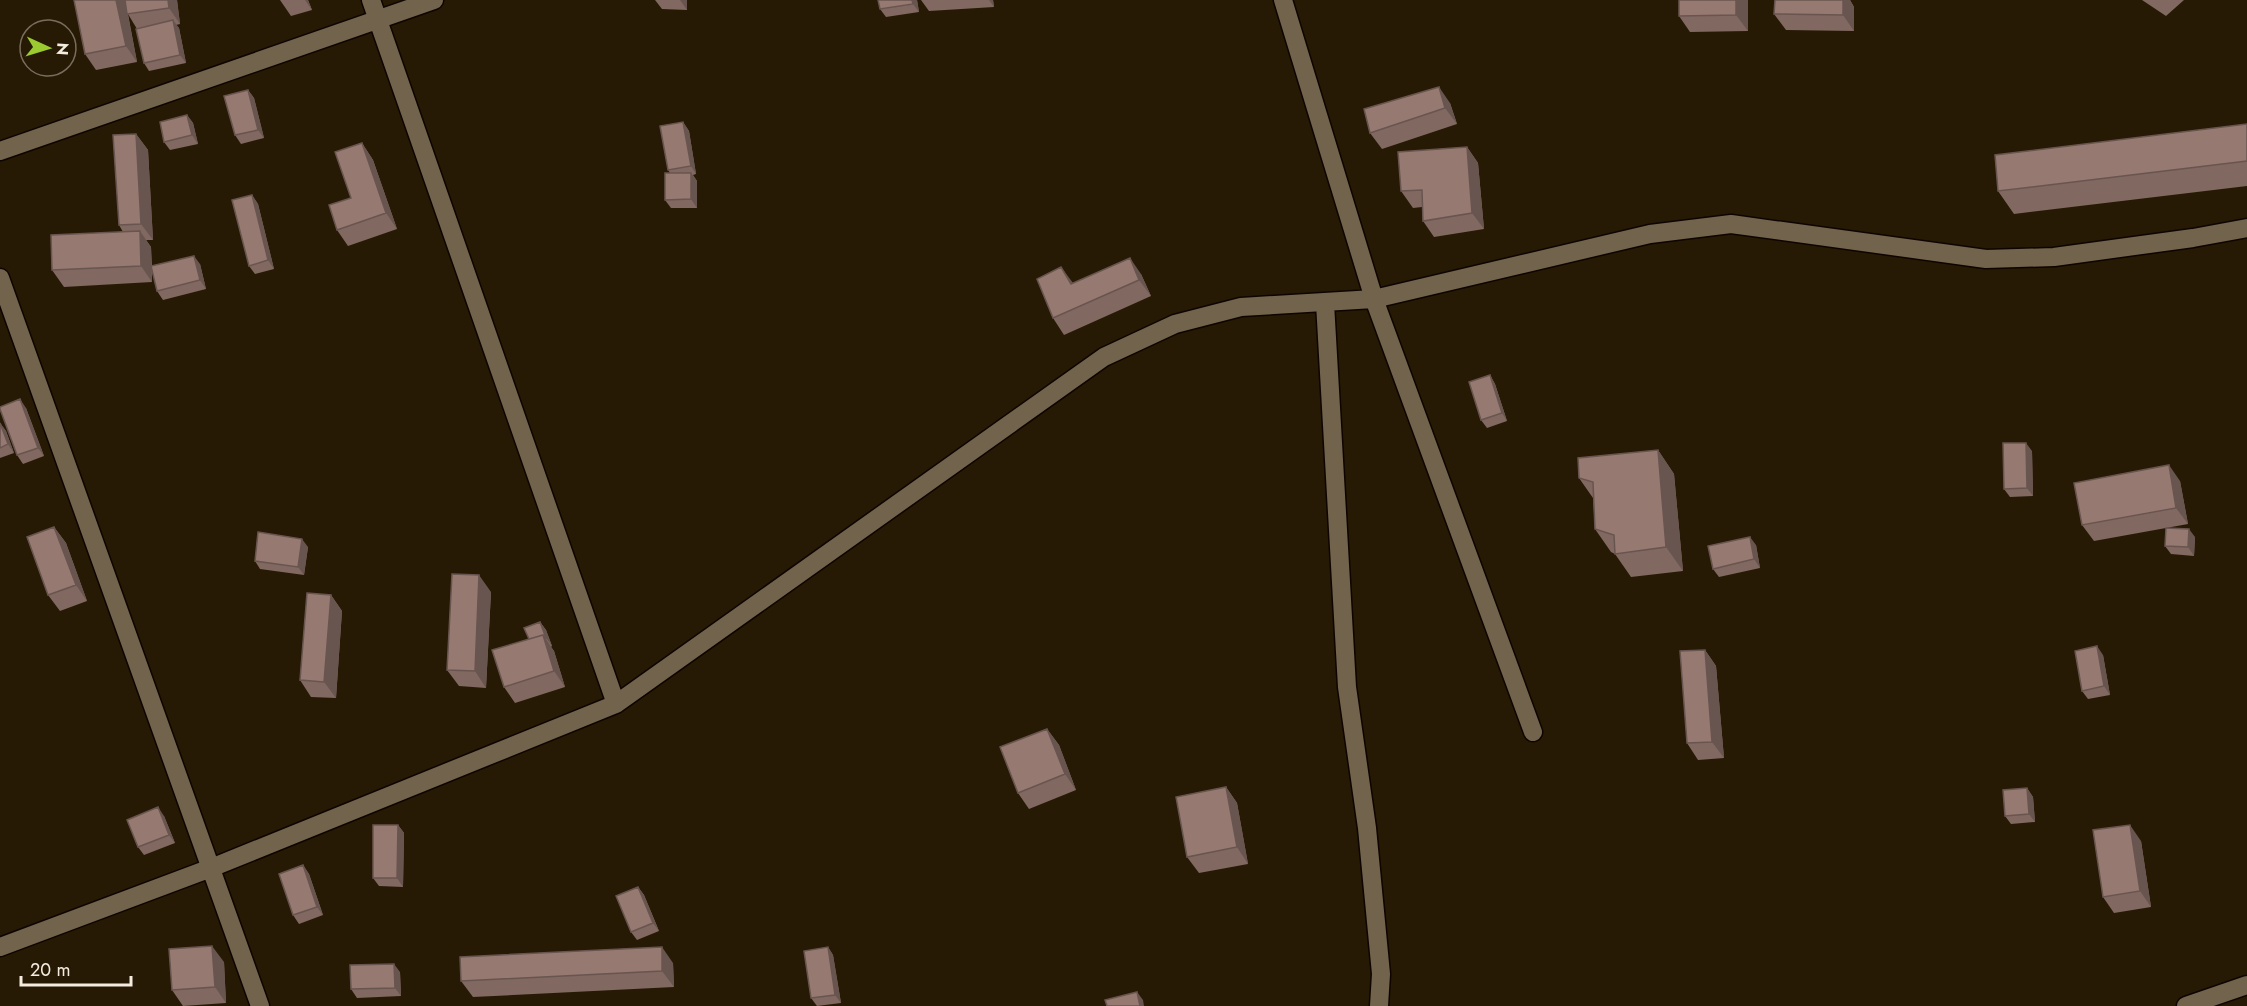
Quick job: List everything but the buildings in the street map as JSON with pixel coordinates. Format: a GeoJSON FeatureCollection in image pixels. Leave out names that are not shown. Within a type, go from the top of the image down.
{"type":"FeatureCollection","features":[{"type":"Feature","properties":{"kind":"street"},"geometry":{"type":"LineString","coordinates":[[371,0],[380,19],[616,704]]}},
{"type":"Feature","properties":{"kind":"street"},"geometry":{"type":"LineString","coordinates":[[0,151],[434,0]]}},
{"type":"Feature","properties":{"kind":"street"},"geometry":{"type":"LineString","coordinates":[[1283,0],[1374,299],[1533,732]]}},
{"type":"Feature","properties":{"kind":"street"},"geometry":{"type":"LineString","coordinates":[[0,947],[211,868],[616,704],[1104,357],[1176,324],[1241,307],[1374,299],[1650,234],[1731,224],[1986,259],[2054,257],[2193,238],[2247,228]]}},
{"type":"Feature","properties":{"kind":"street"},"geometry":{"type":"LineString","coordinates":[[0,278],[260,1006]]}},
{"type":"Feature","properties":{"kind":"street"},"geometry":{"type":"LineString","coordinates":[[1325,303],[1347,687],[1370,851],[1382,974],[1379,1006]]}},
{"type":"Feature","properties":{"kind":"street"},"geometry":{"type":"LineString","coordinates":[[2186,1006],[2247,985]]}}]}
